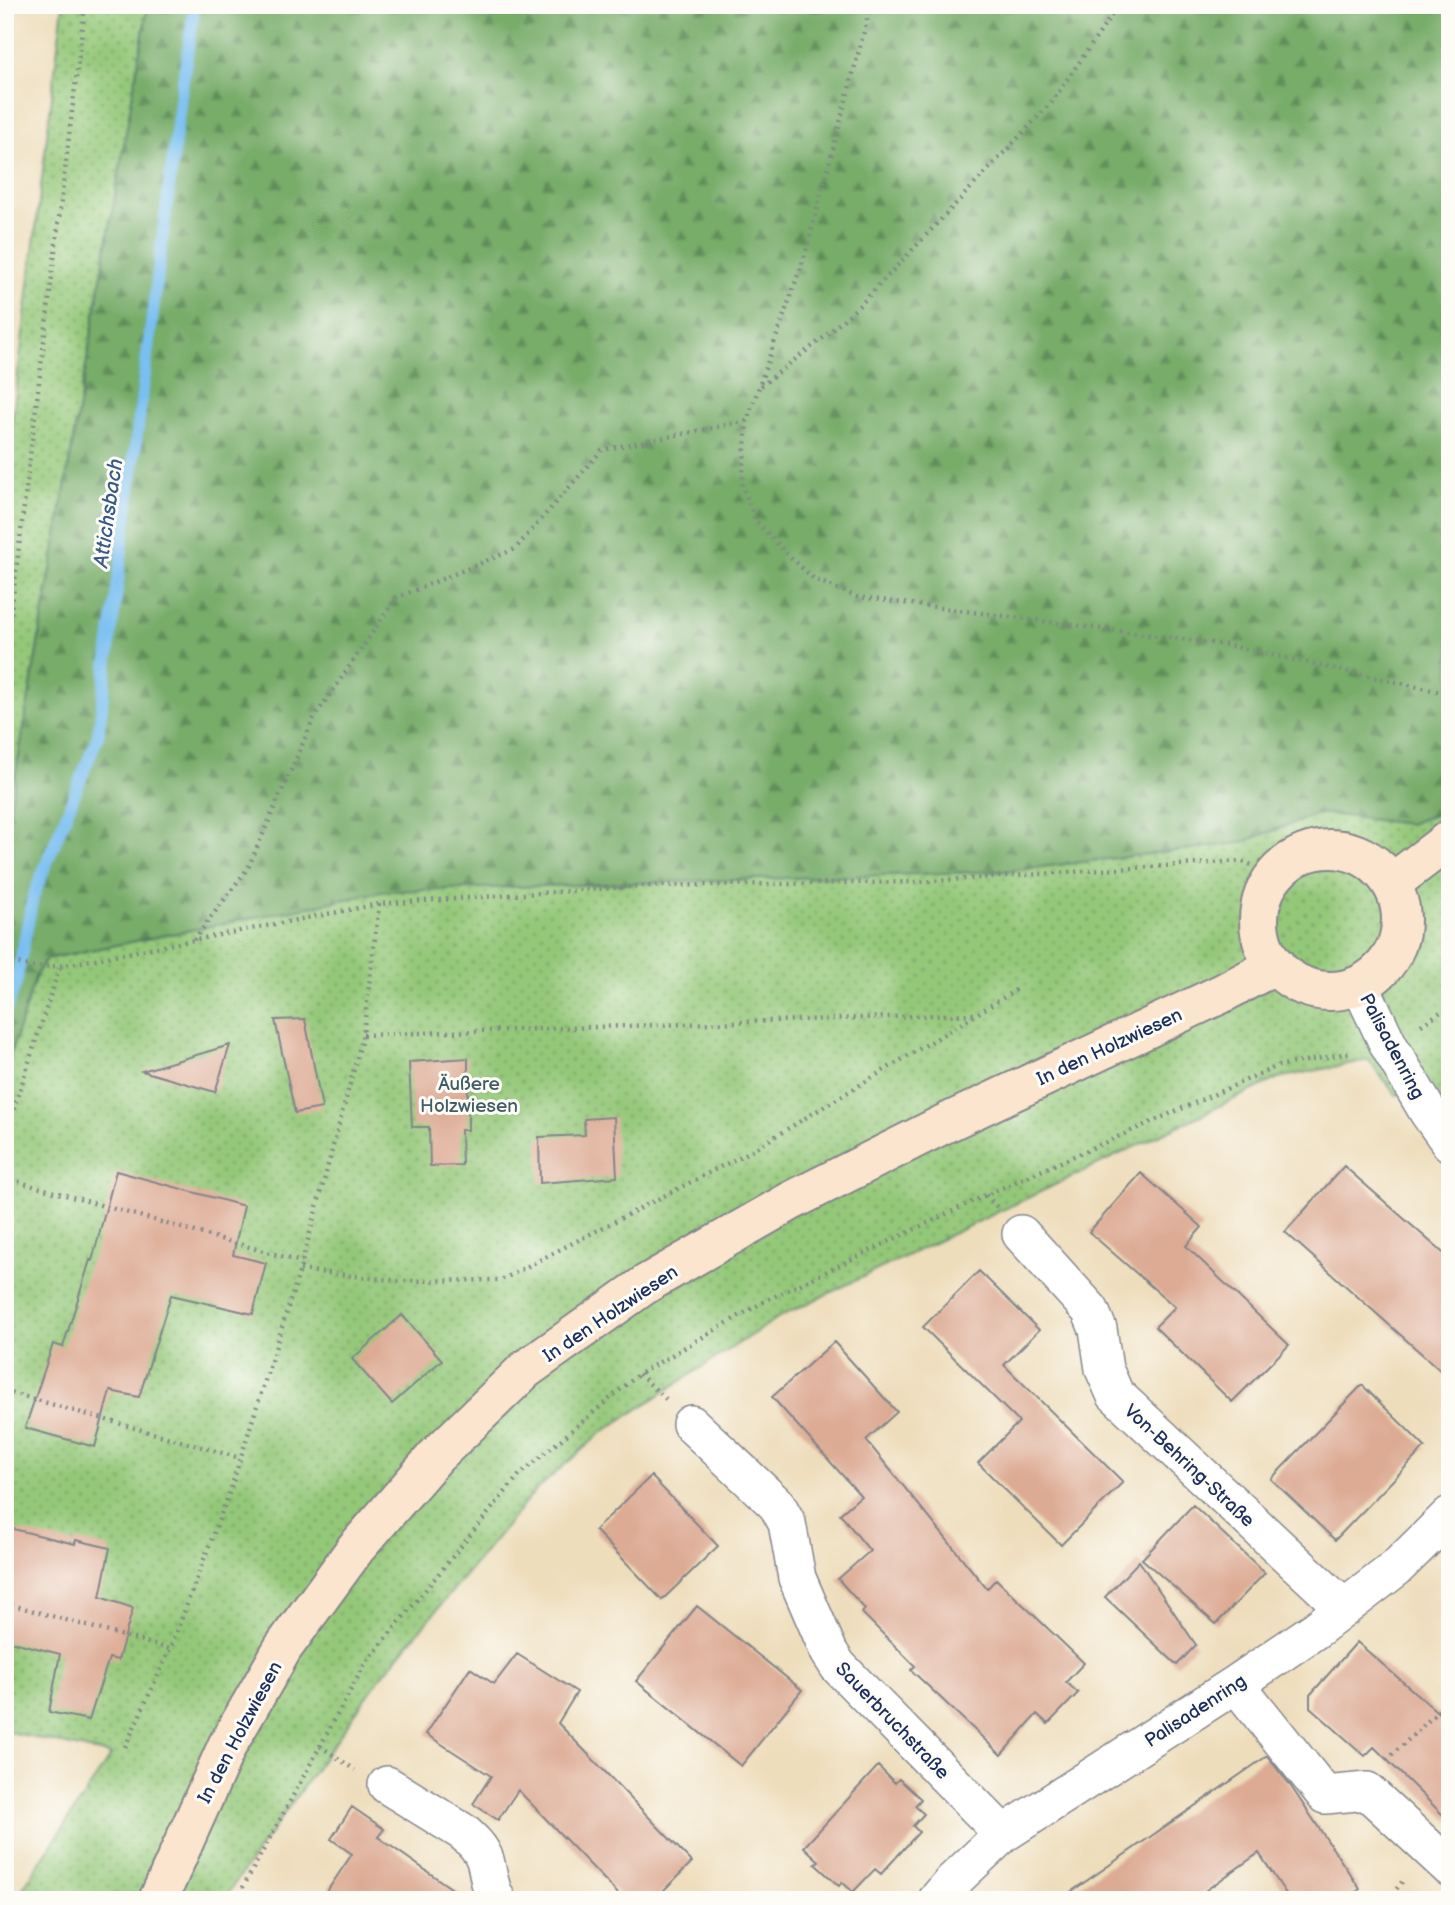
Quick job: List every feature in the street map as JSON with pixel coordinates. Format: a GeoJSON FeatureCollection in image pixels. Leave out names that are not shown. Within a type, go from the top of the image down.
{"type":"FeatureCollection","features":[{"type":"Feature","properties":{"kind":"street"},"geometry":{"type":"LineString","coordinates":[[1392,883],[1450,839]]}},
{"type":"Feature","properties":{"kind":"street"},"geometry":{"type":"LineString","coordinates":[[1318,850],[1349,851],[1376,865],[1392,883],[1399,903],[1401,929],[1394,952],[1376,974],[1360,985],[1348,989],[1317,990],[1293,982],[1268,956],[1259,917],[1263,897],[1276,874],[1296,857],[1318,850]]}},
{"type":"Feature","properties":{"kind":"street","name":"In den Holzwiesen"},"geometry":{"type":"LineString","coordinates":[[158,1900],[227,1746],[283,1648],[356,1548],[436,1456],[525,1370],[646,1284],[791,1201],[944,1124],[1222,994],[1276,965]]}},
{"type":"Feature","properties":{"kind":"street","name":"Palisadenring"},"geometry":{"type":"LineString","coordinates":[[1360,985],[1389,1046],[1428,1112],[1450,1143]]}},
{"type":"Feature","properties":{"kind":"street","name":"Von-Behring-Straße"},"geometry":{"type":"LineString","coordinates":[[1021,1234],[1090,1310],[1098,1329],[1104,1369],[1115,1394],[1344,1608]]}},
{"type":"Feature","properties":{"kind":"street","name":"Sauerbruchstraße"},"geometry":{"type":"LineString","coordinates":[[691,1424],[777,1505],[787,1523],[797,1578],[829,1652],[838,1666],[1003,1834]]}},
{"type":"Feature","properties":{"kind":"street","name":"Palisadenring"},"geometry":{"type":"LineString","coordinates":[[937,1900],[953,1881],[1003,1834],[1236,1685],[1317,1629],[1396,1567],[1450,1515]]}},
{"type":"Feature","properties":{"kind":"street"},"geometry":{"type":"LineString","coordinates":[[1236,1685],[1325,1795],[1367,1791],[1450,1868]]}},
{"type":"Feature","properties":{"kind":"street"},"geometry":{"type":"LineString","coordinates":[[387,1785],[475,1842],[484,1858],[492,1891],[497,1900]]}},
{"type":"Feature","properties":{"kind":"path"},"geometry":{"type":"LineString","coordinates":[[5,662],[85,5]]}},
{"type":"Feature","properties":{"kind":"path"},"geometry":{"type":"LineString","coordinates":[[871,5],[805,256],[747,421],[742,486],[756,521],[814,579],[857,597],[1227,645],[1450,694]]}},
{"type":"Feature","properties":{"kind":"path"},"geometry":{"type":"LineString","coordinates":[[761,386],[823,338],[861,304],[1051,103],[1119,5]]}},
{"type":"Feature","properties":{"kind":"path"},"geometry":{"type":"LineString","coordinates":[[194,940],[248,868],[314,718],[396,598],[515,549],[603,450],[747,421]]}},
{"type":"Feature","properties":{"kind":"path"},"geometry":{"type":"LineString","coordinates":[[5,961],[23,966],[60,966],[379,904],[642,886],[918,883],[1241,860],[1276,874]]}},
{"type":"Feature","properties":{"kind":"path"},"geometry":{"type":"LineString","coordinates":[[125,1747],[170,1650],[231,1488],[300,1270],[363,1035],[379,904]]}},
{"type":"Feature","properties":{"kind":"path"},"geometry":{"type":"LineString","coordinates":[[5,1136],[60,966]]}},
{"type":"Feature","properties":{"kind":"path"},"geometry":{"type":"LineString","coordinates":[[300,1270],[399,1282],[501,1280],[751,1152],[1019,988]]}},
{"type":"Feature","properties":{"kind":"path"},"geometry":{"type":"LineString","coordinates":[[363,1035],[977,1014]]}},
{"type":"Feature","properties":{"kind":"path"},"geometry":{"type":"LineString","coordinates":[[236,1900],[365,1664],[520,1474],[639,1374],[777,1295],[986,1195],[1278,1066],[1389,1046]]}},
{"type":"Feature","properties":{"kind":"path"},"geometry":{"type":"LineString","coordinates":[[5,1178],[302,1262]]}},
{"type":"Feature","properties":{"kind":"path"},"geometry":{"type":"LineString","coordinates":[[5,1391],[240,1458]]}},
{"type":"Feature","properties":{"kind":"path"},"geometry":{"type":"LineString","coordinates":[[5,1602],[170,1650]]}},
{"type":"Feature","properties":{"kind":"path"},"geometry":{"type":"LineString","coordinates":[[1384,1763],[1450,1700]]}},
{"type":"Feature","properties":{"kind":"green space"},"geometry":{"type":"Polygon","coordinates":[[[63,5],[148,5],[5,837],[5,481],[63,5]]]}},
{"type":"Feature","properties":{"kind":"green space"},"geometry":{"type":"Polygon","coordinates":[[[148,5],[1450,5],[1450,809],[1409,824],[1320,813],[1240,843],[1008,871],[386,891],[46,959],[36,975],[5,1071],[5,837],[148,5]]]}},
{"type":"Feature","properties":{"kind":"green space","name":"Äußere Holzwiesen"},"geometry":{"type":"Polygon","coordinates":[[[1450,809],[1450,1143],[1415,1090],[1396,1095],[1368,1060],[1278,1078],[779,1317],[601,1433],[535,1491],[381,1677],[223,1900],[15,1900],[111,1755],[5,1731],[5,1071],[36,975],[46,959],[386,891],[1008,871],[1240,843],[1320,813],[1409,824],[1450,809]]]}},
{"type":"Feature","properties":{"kind":"building"},"geometry":{"type":"Polygon","coordinates":[[[305,1019],[322,1108],[295,1113],[275,1020],[305,1019]]]}},
{"type":"Feature","properties":{"kind":"building"},"geometry":{"type":"Polygon","coordinates":[[[230,1045],[215,1092],[142,1071],[230,1045]]]}},
{"type":"Feature","properties":{"kind":"building"},"geometry":{"type":"Polygon","coordinates":[[[468,1058],[468,1130],[461,1130],[462,1165],[430,1166],[429,1127],[412,1127],[409,1062],[468,1058]]]}},
{"type":"Feature","properties":{"kind":"building"},"geometry":{"type":"Polygon","coordinates":[[[614,1117],[617,1177],[540,1183],[539,1137],[585,1135],[584,1119],[614,1117]]]}},
{"type":"Feature","properties":{"kind":"building"},"geometry":{"type":"Polygon","coordinates":[[[1344,1166],[1450,1259],[1450,1379],[1285,1232],[1344,1166]]]}},
{"type":"Feature","properties":{"kind":"building"},"geometry":{"type":"Polygon","coordinates":[[[116,1171],[244,1206],[233,1255],[266,1263],[253,1314],[171,1295],[139,1397],[110,1391],[95,1447],[25,1428],[53,1344],[63,1347],[90,1260],[92,1261],[116,1171]]]}},
{"type":"Feature","properties":{"kind":"building"},"geometry":{"type":"Polygon","coordinates":[[[1141,1173],[1202,1227],[1186,1246],[1289,1345],[1232,1402],[1155,1327],[1175,1307],[1089,1232],[1141,1173]]]}},
{"type":"Feature","properties":{"kind":"building"},"geometry":{"type":"Polygon","coordinates":[[[979,1271],[1039,1330],[1004,1365],[1123,1482],[1061,1545],[978,1463],[1019,1422],[923,1327],[979,1271]]]}},
{"type":"Feature","properties":{"kind":"building"},"geometry":{"type":"Polygon","coordinates":[[[402,1315],[442,1360],[392,1404],[352,1359],[402,1315]]]}},
{"type":"Feature","properties":{"kind":"building"},"geometry":{"type":"Polygon","coordinates":[[[834,1342],[897,1412],[866,1440],[987,1589],[996,1579],[1084,1663],[1066,1682],[1078,1693],[1048,1724],[1037,1714],[1001,1755],[911,1670],[915,1666],[862,1613],[865,1609],[838,1579],[870,1551],[840,1514],[861,1496],[772,1397],[834,1342]]]}},
{"type":"Feature","properties":{"kind":"building"},"geometry":{"type":"Polygon","coordinates":[[[1362,1385],[1425,1447],[1335,1540],[1271,1479],[1362,1385]]]}},
{"type":"Feature","properties":{"kind":"building"},"geometry":{"type":"Polygon","coordinates":[[[651,1476],[718,1546],[662,1600],[595,1530],[651,1476]]]}},
{"type":"Feature","properties":{"kind":"building"},"geometry":{"type":"Polygon","coordinates":[[[1193,1505],[1265,1573],[1216,1624],[1142,1559],[1193,1505]]]}},
{"type":"Feature","properties":{"kind":"building"},"geometry":{"type":"Polygon","coordinates":[[[5,1527],[75,1544],[76,1540],[110,1548],[100,1597],[133,1608],[118,1660],[109,1658],[89,1720],[49,1712],[60,1654],[5,1640],[5,1527]]]}},
{"type":"Feature","properties":{"kind":"building"},"geometry":{"type":"Polygon","coordinates":[[[1139,1561],[1196,1645],[1177,1665],[1105,1597],[1139,1561]]]}},
{"type":"Feature","properties":{"kind":"building"},"geometry":{"type":"Polygon","coordinates":[[[697,1606],[802,1690],[741,1766],[636,1681],[697,1606]]]}},
{"type":"Feature","properties":{"kind":"building"},"geometry":{"type":"Polygon","coordinates":[[[1357,1642],[1450,1723],[1450,1822],[1374,1747],[1365,1756],[1310,1707],[1310,1695],[1357,1642]]]}},
{"type":"Feature","properties":{"kind":"building"},"geometry":{"type":"Polygon","coordinates":[[[517,1654],[577,1692],[558,1723],[692,1862],[654,1900],[624,1900],[518,1790],[498,1820],[473,1804],[491,1776],[426,1734],[470,1668],[494,1684],[517,1654]]]}},
{"type":"Feature","properties":{"kind":"building"},"geometry":{"type":"Polygon","coordinates":[[[1267,1756],[1290,1785],[1360,1889],[1344,1900],[1290,1900],[1259,1853],[1192,1900],[1059,1900],[1267,1756]]]}},
{"type":"Feature","properties":{"kind":"building"},"geometry":{"type":"Polygon","coordinates":[[[878,1766],[895,1783],[899,1779],[921,1799],[915,1806],[924,1814],[913,1826],[919,1832],[881,1874],[875,1869],[853,1892],[842,1882],[839,1886],[815,1864],[819,1861],[804,1847],[878,1766]]]}},
{"type":"Feature","properties":{"kind":"building"},"geometry":{"type":"Polygon","coordinates":[[[352,1807],[384,1829],[378,1837],[468,1900],[321,1900],[352,1854],[331,1839],[352,1807]]]}},
{"type":"Feature","properties":{"kind":"waterway","name":"Attichsbach"},"geometry":{"type":"LineString","coordinates":[[5,1012],[16,983],[33,897],[98,736],[182,87],[195,5]]}}]}
